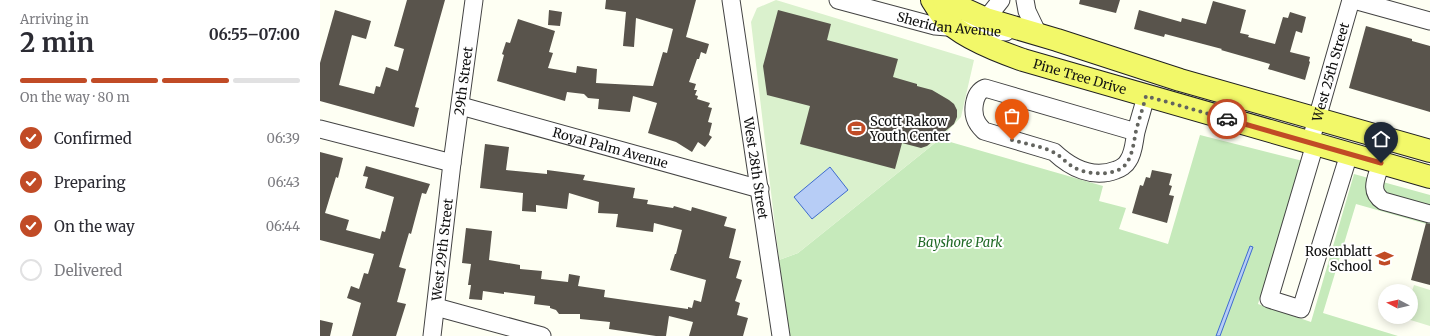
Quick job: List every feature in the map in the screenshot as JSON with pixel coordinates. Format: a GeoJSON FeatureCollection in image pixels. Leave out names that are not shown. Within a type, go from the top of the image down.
{"type":"FeatureCollection","features":[{"type":"Feature","properties":{"kind":"main road","name":"Pine Tree Drive"},"geometry":{"type":"LineString","coordinates":[[932,0],[942,17],[954,27],[972,38],[1010,56],[1052,70],[1430,177]]}},
{"type":"Feature","properties":{"kind":"main road","name":"Pine Tree Drive"},"geometry":{"type":"LineString","coordinates":[[944,0],[986,19],[1038,34],[1180,80],[1430,152]]}},
{"type":"Feature","properties":{"kind":"street","name":"29th Street"},"geometry":{"type":"LineString","coordinates":[[452,163],[474,0]]}},
{"type":"Feature","properties":{"kind":"street","name":"West 28th Street"},"geometry":{"type":"LineString","coordinates":[[731,0],[781,336]]}},
{"type":"Feature","properties":{"kind":"street","name":"Sheridan Avenue"},"geometry":{"type":"LineString","coordinates":[[838,0],[936,26],[1038,34]]}},
{"type":"Feature","properties":{"kind":"street"},"geometry":{"type":"LineString","coordinates":[[877,10],[896,0]]}},
{"type":"Feature","properties":{"kind":"street"},"geometry":{"type":"LineString","coordinates":[[986,19],[1001,0]]}},
{"type":"Feature","properties":{"kind":"street"},"geometry":{"type":"LineString","coordinates":[[1025,0],[1038,34]]}},
{"type":"Feature","properties":{"kind":"street","name":"West 25th Street"},"geometry":{"type":"LineString","coordinates":[[1349,154],[1301,310],[1268,299],[1313,144],[1317,119],[1351,0]]}},
{"type":"Feature","properties":{"kind":"street"},"geometry":{"type":"LineString","coordinates":[[1354,0],[1430,22]]}},
{"type":"Feature","properties":{"kind":"street"},"geometry":{"type":"LineString","coordinates":[[1136,132],[985,88],[977,95],[974,104],[977,124],[984,131],[1054,152],[1073,167],[1084,172],[1096,174],[1109,173],[1119,169],[1128,162],[1146,96]]}},
{"type":"Feature","properties":{"kind":"street","name":"Royal Palm Avenue"},"geometry":{"type":"LineString","coordinates":[[460,106],[760,189]]}},
{"type":"Feature","properties":{"kind":"street"},"geometry":{"type":"LineString","coordinates":[[320,129],[452,163]]}},
{"type":"Feature","properties":{"kind":"street","name":"West 29th Street"},"geometry":{"type":"LineString","coordinates":[[432,336],[452,163]]}},
{"type":"Feature","properties":{"kind":"street"},"geometry":{"type":"LineString","coordinates":[[1381,163],[1375,184],[1375,191],[1378,197],[1383,201],[1430,214]]}},
{"type":"Feature","properties":{"kind":"street"},"geometry":{"type":"LineString","coordinates":[[436,306],[542,336]]}},
{"type":"Feature","properties":{"kind":"green space","name":"Scott Rakow Youth Center"},"geometry":{"type":"Polygon","coordinates":[[[776,0],[974,60],[961,117],[940,139],[798,253],[779,260],[751,22],[757,8],[776,0]]]}},
{"type":"Feature","properties":{"kind":"green space","name":"Bayshore Park"},"geometry":{"type":"Polygon","coordinates":[[[1200,135],[1303,161],[1258,304],[1311,322],[1354,174],[1430,195],[1430,225],[1356,204],[1323,313],[1398,336],[789,336],[779,260],[798,253],[940,139],[1103,186],[1099,201],[1126,208],[1119,229],[1168,244],[1200,135]]]}},
{"type":"Feature","properties":{"kind":"green space"},"geometry":{"type":"Polygon","coordinates":[[[1418,286],[1430,290],[1430,326],[1418,322],[1418,286]]]}},
{"type":"Feature","properties":{"kind":"water"},"geometry":{"type":"Polygon","coordinates":[[[830,167],[848,190],[812,219],[794,197],[830,167]]]}},
{"type":"Feature","properties":{"kind":"water"},"geometry":{"type":"Polygon","coordinates":[[[1250,246],[1253,247],[1220,336],[1216,336],[1250,246]]]}},
{"type":"Feature","properties":{"kind":"building"},"geometry":{"type":"Polygon","coordinates":[[[407,0],[445,0],[415,107],[419,108],[414,127],[320,101],[320,63],[335,10],[371,21],[366,39],[352,35],[339,85],[374,94],[376,86],[380,87],[386,67],[398,71],[404,49],[394,46],[407,0]]]}},
{"type":"Feature","properties":{"kind":"building"},"geometry":{"type":"Polygon","coordinates":[[[606,0],[696,0],[686,37],[709,44],[706,54],[701,52],[699,59],[697,59],[689,82],[696,84],[694,90],[697,90],[695,95],[698,96],[697,99],[710,103],[708,107],[712,108],[708,122],[712,123],[709,135],[712,137],[705,147],[698,142],[692,152],[676,142],[648,133],[657,103],[633,96],[630,112],[598,109],[599,99],[588,98],[584,94],[567,92],[565,101],[497,81],[506,42],[510,43],[518,19],[555,31],[549,52],[553,53],[548,68],[576,73],[577,66],[597,69],[596,83],[653,86],[663,52],[667,53],[673,29],[636,18],[634,47],[623,46],[626,12],[605,9],[606,0]]]}},
{"type":"Feature","properties":{"kind":"building"},"geometry":{"type":"Polygon","coordinates":[[[1080,0],[1120,0],[1116,13],[1079,4],[1080,0]]]}},
{"type":"Feature","properties":{"kind":"building"},"geometry":{"type":"Polygon","coordinates":[[[1213,1],[1246,10],[1240,33],[1249,35],[1248,37],[1275,44],[1283,17],[1288,18],[1290,12],[1306,17],[1302,33],[1296,31],[1290,52],[1310,57],[1305,80],[1268,69],[1270,64],[1221,50],[1222,49],[1165,34],[1164,37],[1134,29],[1139,10],[1181,22],[1182,18],[1206,24],[1213,1]]]}},
{"type":"Feature","properties":{"kind":"building"},"geometry":{"type":"Polygon","coordinates":[[[549,10],[562,12],[560,26],[548,25],[549,10]]]}},
{"type":"Feature","properties":{"kind":"building","name":"Scott Rakow Youth Center"},"geometry":{"type":"Polygon","coordinates":[[[778,10],[831,24],[827,40],[898,59],[893,77],[932,90],[949,100],[954,104],[957,110],[957,117],[954,124],[927,146],[921,148],[902,143],[895,169],[800,144],[810,106],[767,95],[763,66],[778,10]]]}},
{"type":"Feature","properties":{"kind":"building"},"geometry":{"type":"Polygon","coordinates":[[[1366,26],[1412,39],[1412,41],[1430,46],[1430,112],[1349,88],[1366,26]]]}},
{"type":"Feature","properties":{"kind":"building"},"geometry":{"type":"Polygon","coordinates":[[[485,144],[509,147],[506,170],[547,174],[547,170],[585,175],[583,180],[635,188],[633,198],[648,200],[647,204],[673,208],[674,206],[691,211],[692,207],[727,217],[724,226],[736,229],[729,258],[741,261],[736,278],[742,280],[735,301],[740,303],[737,315],[748,318],[743,336],[689,336],[693,322],[669,316],[666,336],[656,336],[609,329],[610,322],[580,319],[580,314],[559,314],[556,310],[550,308],[550,306],[534,304],[535,296],[483,291],[482,300],[469,299],[471,285],[468,285],[471,264],[462,263],[466,228],[492,231],[489,260],[520,265],[520,269],[542,271],[541,279],[568,282],[569,274],[580,276],[578,286],[605,290],[604,297],[688,309],[688,307],[692,308],[694,300],[701,302],[706,280],[670,270],[682,230],[654,223],[653,232],[616,227],[618,214],[598,213],[599,202],[569,193],[567,209],[536,205],[536,212],[522,211],[523,193],[480,188],[485,144]]]}},
{"type":"Feature","properties":{"kind":"building"},"geometry":{"type":"Polygon","coordinates":[[[320,152],[343,158],[338,178],[336,177],[325,213],[349,220],[346,230],[380,239],[382,231],[385,232],[394,197],[365,188],[368,177],[363,176],[366,166],[430,184],[426,194],[422,193],[411,234],[409,233],[399,267],[406,269],[397,302],[406,304],[396,336],[352,336],[361,303],[347,298],[351,286],[359,289],[364,273],[368,274],[374,254],[320,240],[320,152]]]}},
{"type":"Feature","properties":{"kind":"building"},"geometry":{"type":"Polygon","coordinates":[[[1152,170],[1172,174],[1169,185],[1172,186],[1169,195],[1174,196],[1167,223],[1132,213],[1140,185],[1143,186],[1146,177],[1150,178],[1152,170]]]}},
{"type":"Feature","properties":{"kind":"building"},"geometry":{"type":"Polygon","coordinates":[[[1426,223],[1430,224],[1430,285],[1411,280],[1426,223]]]}},
{"type":"Feature","properties":{"kind":"building"},"geometry":{"type":"Polygon","coordinates":[[[320,320],[333,323],[330,336],[320,336],[320,320]]]}},
{"type":"Feature","properties":{"kind":"way so far"},"geometry":{"type":"LineString","coordinates":[[1012,140],[1054,152],[1073,167],[1084,172],[1096,174],[1109,173],[1119,169],[1128,162],[1146,96],[1227,119]]}},
{"type":"Feature","properties":{"kind":"place","name":"Scott Rakow Youth Center"},"geometry":{"type":"Point","coordinates":[857,128]}},
{"type":"Feature","properties":{"kind":"place","name":"Rosenblatt School"},"geometry":{"type":"Point","coordinates":[1385,258]}},
{"type":"Feature","properties":{"kind":"route"},"geometry":{"type":"LineString","coordinates":[[1227,119],[1381,163]]}}]}
